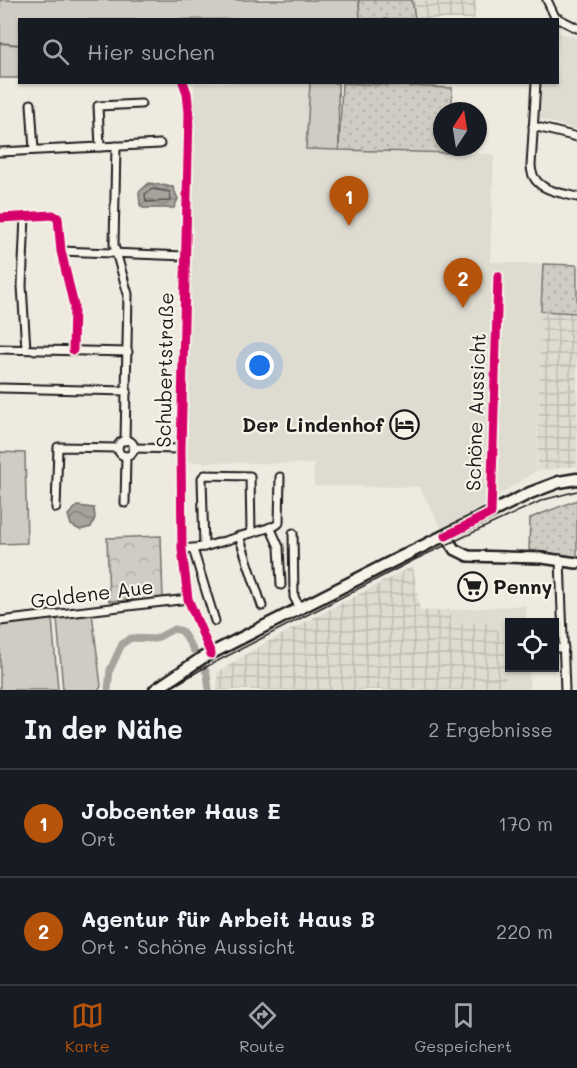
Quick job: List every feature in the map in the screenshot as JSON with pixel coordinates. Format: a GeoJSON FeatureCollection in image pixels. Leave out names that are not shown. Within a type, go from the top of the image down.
{"type":"FeatureCollection","features":[{"type":"Feature","properties":{"kind":"main road"},"geometry":{"type":"LineString","coordinates":[[155,690],[211,654],[300,608],[547,486],[577,479]]}},
{"type":"Feature","properties":{"kind":"street"},"geometry":{"type":"LineString","coordinates":[[547,0],[554,18]]}},
{"type":"Feature","properties":{"kind":"street"},"geometry":{"type":"LineString","coordinates":[[559,20],[577,28]]}},
{"type":"Feature","properties":{"kind":"street","name":"Schubertstraße"},"geometry":{"type":"LineString","coordinates":[[183,84],[189,113],[181,449],[182,549],[188,598],[211,654]]}},
{"type":"Feature","properties":{"kind":"street"},"geometry":{"type":"LineString","coordinates":[[536,84],[531,170],[533,177],[537,184],[547,190],[577,198]]}},
{"type":"Feature","properties":{"kind":"street"},"geometry":{"type":"LineString","coordinates":[[31,104],[34,150]]}},
{"type":"Feature","properties":{"kind":"street"},"geometry":{"type":"LineString","coordinates":[[100,147],[98,106],[141,104]]}},
{"type":"Feature","properties":{"kind":"street"},"geometry":{"type":"LineString","coordinates":[[533,126],[577,136]]}},
{"type":"Feature","properties":{"kind":"street"},"geometry":{"type":"LineString","coordinates":[[0,152],[160,144]]}},
{"type":"Feature","properties":{"kind":"street"},"geometry":{"type":"LineString","coordinates":[[116,146],[115,253],[128,294],[125,441],[118,448]]}},
{"type":"Feature","properties":{"kind":"street"},"geometry":{"type":"LineString","coordinates":[[0,218],[52,215],[58,218],[61,251],[74,306],[74,350]]}},
{"type":"Feature","properties":{"kind":"street"},"geometry":{"type":"LineString","coordinates":[[25,216],[22,286],[26,349]]}},
{"type":"Feature","properties":{"kind":"street"},"geometry":{"type":"LineString","coordinates":[[61,251],[185,256]]}},
{"type":"Feature","properties":{"kind":"street","name":"Schöne Aussicht"},"geometry":{"type":"LineString","coordinates":[[491,513],[498,276]]}},
{"type":"Feature","properties":{"kind":"street"},"geometry":{"type":"LineString","coordinates":[[0,349],[128,352]]}},
{"type":"Feature","properties":{"kind":"street"},"geometry":{"type":"LineString","coordinates":[[0,388],[127,391]]}},
{"type":"Feature","properties":{"kind":"street"},"geometry":{"type":"LineString","coordinates":[[125,441],[132,443],[134,448]]}},
{"type":"Feature","properties":{"kind":"street"},"geometry":{"type":"LineString","coordinates":[[56,508],[58,447],[118,448],[126,456],[125,503]]}},
{"type":"Feature","properties":{"kind":"street"},"geometry":{"type":"LineString","coordinates":[[134,448],[181,449]]}},
{"type":"Feature","properties":{"kind":"street"},"geometry":{"type":"LineString","coordinates":[[126,456],[134,448]]}},
{"type":"Feature","properties":{"kind":"street"},"geometry":{"type":"LineString","coordinates":[[204,547],[202,478],[206,475],[250,476],[251,533]]}},
{"type":"Feature","properties":{"kind":"street"},"geometry":{"type":"LineString","coordinates":[[182,549],[204,547],[279,523],[280,477]]}},
{"type":"Feature","properties":{"kind":"street"},"geometry":{"type":"LineString","coordinates":[[270,527],[279,547],[281,585]]}},
{"type":"Feature","properties":{"kind":"street"},"geometry":{"type":"LineString","coordinates":[[293,533],[294,597],[300,608]]}},
{"type":"Feature","properties":{"kind":"street"},"geometry":{"type":"LineString","coordinates":[[239,536],[262,606]]}},
{"type":"Feature","properties":{"kind":"street"},"geometry":{"type":"LineString","coordinates":[[446,536],[454,549],[468,556],[560,559],[577,563]]}},
{"type":"Feature","properties":{"kind":"street"},"geometry":{"type":"LineString","coordinates":[[193,549],[215,621]]}},
{"type":"Feature","properties":{"kind":"street"},"geometry":{"type":"LineString","coordinates":[[560,559],[566,690]]}},
{"type":"Feature","properties":{"kind":"street","name":"Goldene Aue"},"geometry":{"type":"LineString","coordinates":[[0,621],[188,598]]}},
{"type":"Feature","properties":{"kind":"street"},"geometry":{"type":"LineString","coordinates":[[559,648],[564,648]]}},
{"type":"Feature","properties":{"kind":"shaded area"},"geometry":{"type":"Polygon","coordinates":[[[412,0],[477,0],[474,18],[415,18],[412,0]]]}},
{"type":"Feature","properties":{"kind":"shaded area"},"geometry":{"type":"Polygon","coordinates":[[[559,32],[577,38],[577,130],[540,119],[541,84],[559,84],[559,32]]]}},
{"type":"Feature","properties":{"kind":"shaded area"},"geometry":{"type":"Polygon","coordinates":[[[194,84],[310,84],[306,149],[433,152],[433,156],[494,154],[490,262],[543,264],[536,471],[443,531],[419,487],[314,486],[314,464],[187,462],[194,84]]]}},
{"type":"Feature","properties":{"kind":"shaded area"},"geometry":{"type":"Polygon","coordinates":[[[541,311],[577,313],[577,466],[537,471],[541,311]]]}},
{"type":"Feature","properties":{"kind":"shaded area"},"geometry":{"type":"Polygon","coordinates":[[[413,566],[420,611],[450,610],[451,624],[487,622],[505,636],[506,681],[513,690],[217,690],[217,673],[256,648],[413,566]]]}},
{"type":"Feature","properties":{"kind":"shaded area"},"geometry":{"type":"Polygon","coordinates":[[[526,605],[526,618],[505,618],[505,636],[487,622],[451,624],[451,610],[526,605]]]}},
{"type":"Feature","properties":{"kind":"shaded area"},"geometry":{"type":"Polygon","coordinates":[[[506,672],[529,672],[530,690],[513,690],[506,681],[506,672]]]}},
{"type":"Feature","properties":{"kind":"green space"},"geometry":{"type":"Polygon","coordinates":[[[0,0],[359,0],[360,18],[18,18],[18,78],[0,78],[0,0]]]}},
{"type":"Feature","properties":{"kind":"green space"},"geometry":{"type":"Polygon","coordinates":[[[359,0],[412,0],[415,18],[360,18],[359,0]]]}},
{"type":"Feature","properties":{"kind":"green space"},"geometry":{"type":"Polygon","coordinates":[[[310,84],[338,84],[339,150],[306,149],[310,84]]]}},
{"type":"Feature","properties":{"kind":"green space"},"geometry":{"type":"Polygon","coordinates":[[[342,84],[452,88],[452,102],[433,102],[433,152],[339,150],[342,84]]]}},
{"type":"Feature","properties":{"kind":"green space"},"geometry":{"type":"Polygon","coordinates":[[[543,264],[577,265],[577,313],[541,311],[543,264]]]}},
{"type":"Feature","properties":{"kind":"green space"},"geometry":{"type":"Polygon","coordinates":[[[0,452],[25,453],[27,543],[0,544],[0,452]]]}},
{"type":"Feature","properties":{"kind":"green space"},"geometry":{"type":"Polygon","coordinates":[[[577,500],[577,557],[529,550],[530,518],[577,500]]]}},
{"type":"Feature","properties":{"kind":"green space"},"geometry":{"type":"Polygon","coordinates":[[[161,536],[163,599],[109,601],[107,538],[161,536]]]}},
{"type":"Feature","properties":{"kind":"green space"},"geometry":{"type":"Polygon","coordinates":[[[92,613],[101,686],[99,690],[63,690],[57,618],[92,613]]]}},
{"type":"Feature","properties":{"kind":"green space"},"geometry":{"type":"Polygon","coordinates":[[[52,618],[58,690],[0,690],[0,625],[52,618]]]}},
{"type":"Feature","properties":{"kind":"water"},"geometry":{"type":"Polygon","coordinates":[[[149,183],[173,187],[178,199],[174,208],[143,208],[140,205],[139,192],[149,183]]]}},
{"type":"Feature","properties":{"kind":"water"},"geometry":{"type":"Polygon","coordinates":[[[77,506],[94,508],[95,518],[91,527],[80,530],[71,525],[68,515],[77,506]]]}},
{"type":"Feature","properties":{"kind":"waterway"},"geometry":{"type":"LineString","coordinates":[[0,43],[18,45]]}},
{"type":"Feature","properties":{"kind":"waterway"},"geometry":{"type":"LineString","coordinates":[[108,690],[110,670],[122,644],[131,638],[155,639],[174,629],[182,631],[194,651]]}},
{"type":"Feature","properties":{"kind":"waterway"},"geometry":{"type":"LineString","coordinates":[[203,665],[209,690]]}},
{"type":"Feature","properties":{"kind":"tram line"},"geometry":{"type":"LineString","coordinates":[[167,690],[202,669],[416,559],[543,500],[577,491]]}},
{"type":"Feature","properties":{"kind":"cycle path"},"geometry":{"type":"LineString","coordinates":[[184,84],[189,113],[181,449],[182,549],[188,599],[211,654]]}},
{"type":"Feature","properties":{"kind":"cycle path"},"geometry":{"type":"LineString","coordinates":[[0,218],[53,215],[58,218],[61,251],[74,306],[73,350]]}},
{"type":"Feature","properties":{"kind":"cycle path"},"geometry":{"type":"LineString","coordinates":[[446,536],[491,513],[498,276]]}},
{"type":"Feature","properties":{"kind":"place","name":"Jobcenter Haus E"},"geometry":{"type":"Point","coordinates":[349,226]}},
{"type":"Feature","properties":{"kind":"place","name":"Agentur für Arbeit Haus B"},"geometry":{"type":"Point","coordinates":[463,308]}},
{"type":"Feature","properties":{"kind":"place","name":"Der Lindenhof"},"geometry":{"type":"Point","coordinates":[405,425]}},
{"type":"Feature","properties":{"kind":"place","name":"Penny"},"geometry":{"type":"Point","coordinates":[472,587]}}]}
